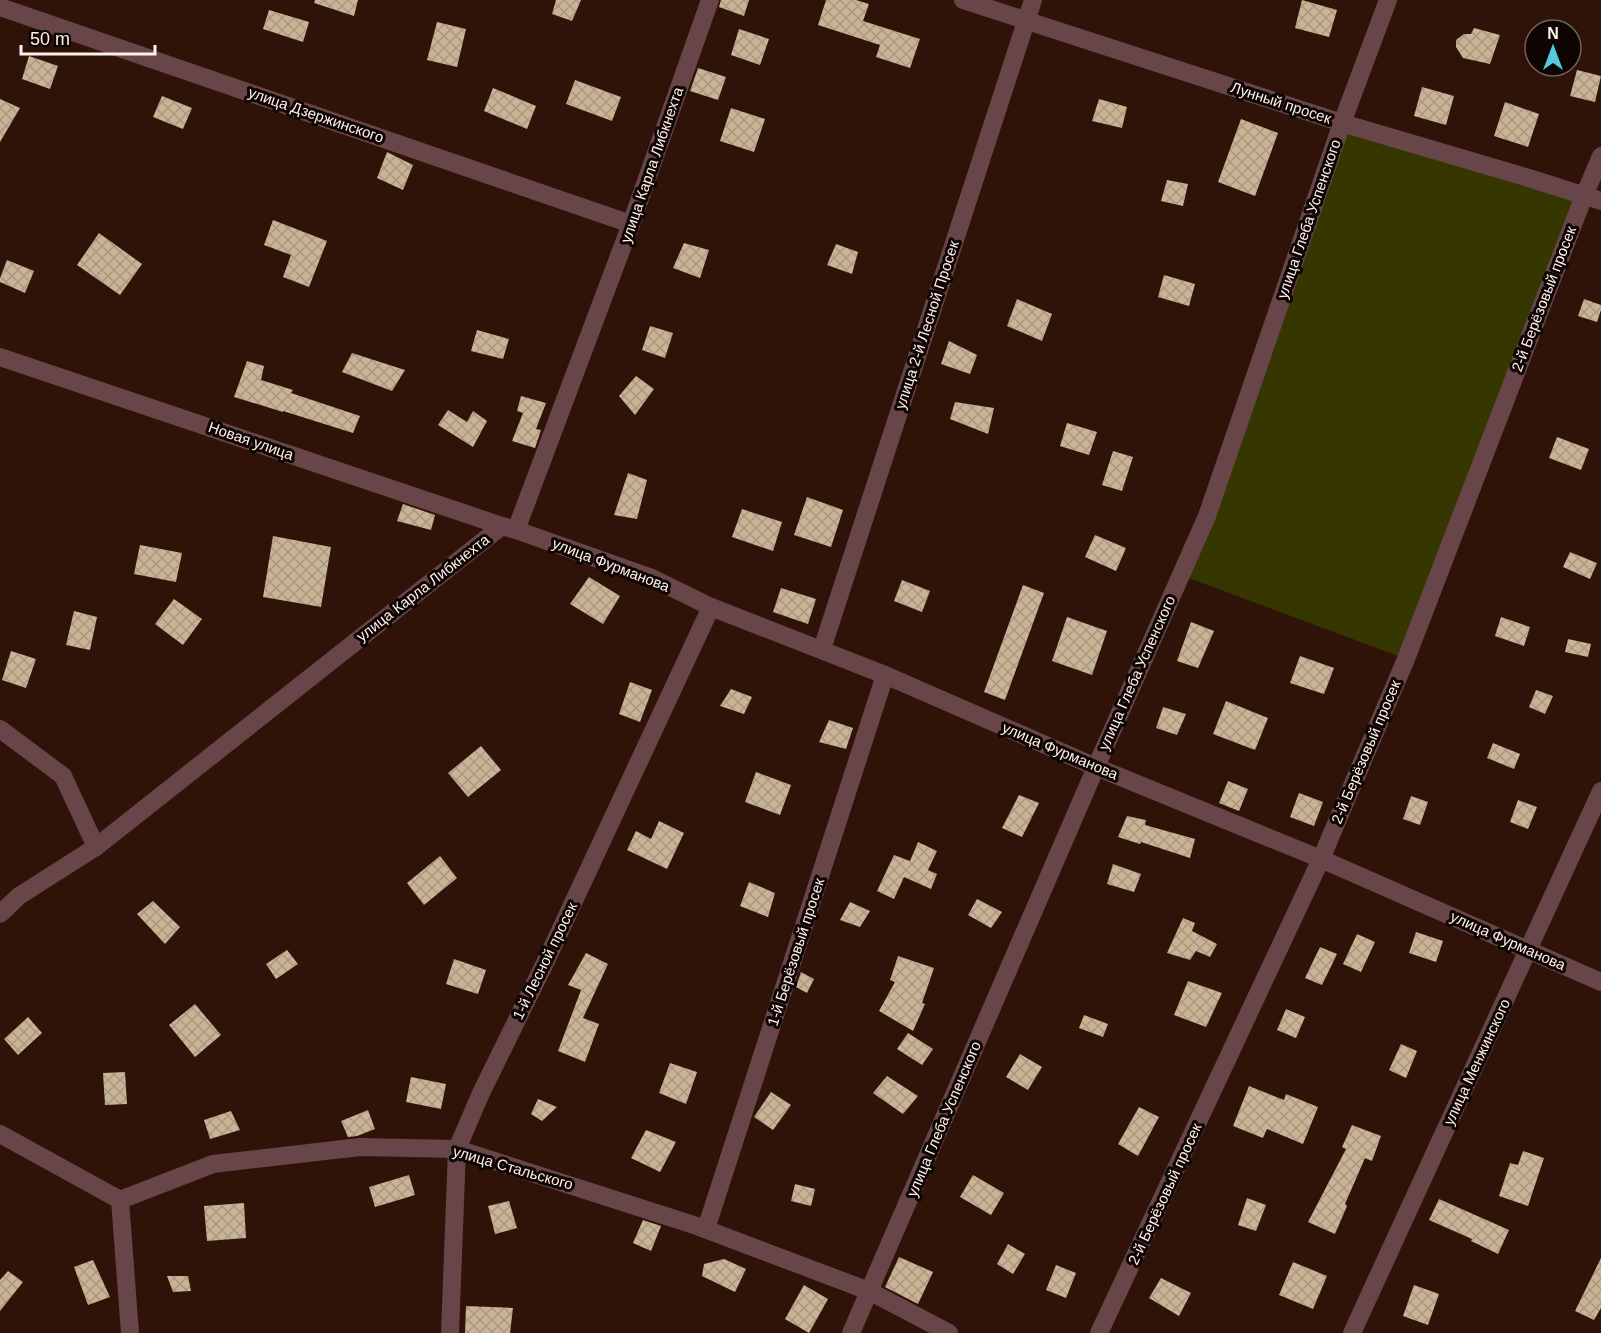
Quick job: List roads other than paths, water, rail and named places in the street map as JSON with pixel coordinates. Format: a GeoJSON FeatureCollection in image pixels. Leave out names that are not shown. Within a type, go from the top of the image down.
{"type":"FeatureCollection","features":[{"type":"Feature","properties":{"kind":"street","name":"улица Карла Либкнехта"},"geometry":{"type":"LineString","coordinates":[[0,914],[19,896],[96,847],[509,528],[631,224],[710,0]]}},
{"type":"Feature","properties":{"kind":"street","name":"Лунный просек"},"geometry":{"type":"LineString","coordinates":[[963,0],[1342,123],[1533,178],[1592,199]]}},
{"type":"Feature","properties":{"kind":"street","name":"улица 2-й Лесной Просек"},"geometry":{"type":"LineString","coordinates":[[822,649],[1033,0]]}},
{"type":"Feature","properties":{"kind":"street","name":"улица Глеба Успенского"},"geometry":{"type":"LineString","coordinates":[[851,1333],[1207,516],[1342,123],[1389,0]]}},
{"type":"Feature","properties":{"kind":"street","name":"улица Дзержинского"},"geometry":{"type":"LineString","coordinates":[[0,7],[631,224]]}},
{"type":"Feature","properties":{"kind":"street","name":"2-й Берёзовый просек"},"geometry":{"type":"LineString","coordinates":[[1099,1333],[1320,859],[1406,659],[1592,199],[1601,156]]}},
{"type":"Feature","properties":{"kind":"street","name":"Новая улица"},"geometry":{"type":"LineString","coordinates":[[0,357],[509,528]]}},
{"type":"Feature","properties":{"kind":"street","name":"улица Фурманова"},"geometry":{"type":"LineString","coordinates":[[509,528],[652,578],[711,607],[885,675],[1096,767],[1320,859],[1601,982]]}},
{"type":"Feature","properties":{"kind":"street","name":"1-й Лесной просек"},"geometry":{"type":"LineString","coordinates":[[450,1333],[457,1149],[481,1093],[545,963],[711,607]]}},
{"type":"Feature","properties":{"kind":"street","name":"1-й Берёзовый просек"},"geometry":{"type":"LineString","coordinates":[[706,1229],[885,675]]}},
{"type":"Feature","properties":{"kind":"street"},"geometry":{"type":"LineString","coordinates":[[0,729],[63,776],[96,847]]}},
{"type":"Feature","properties":{"kind":"street","name":"улица Менжинского"},"geometry":{"type":"LineString","coordinates":[[1353,1333],[1601,791]]}},
{"type":"Feature","properties":{"kind":"street"},"geometry":{"type":"LineString","coordinates":[[0,1134],[120,1200],[130,1333]]}},
{"type":"Feature","properties":{"kind":"street","name":"улица Стальского"},"geometry":{"type":"LineString","coordinates":[[120,1200],[213,1164],[360,1148],[457,1149],[706,1229],[869,1291],[949,1333]]}}]}
